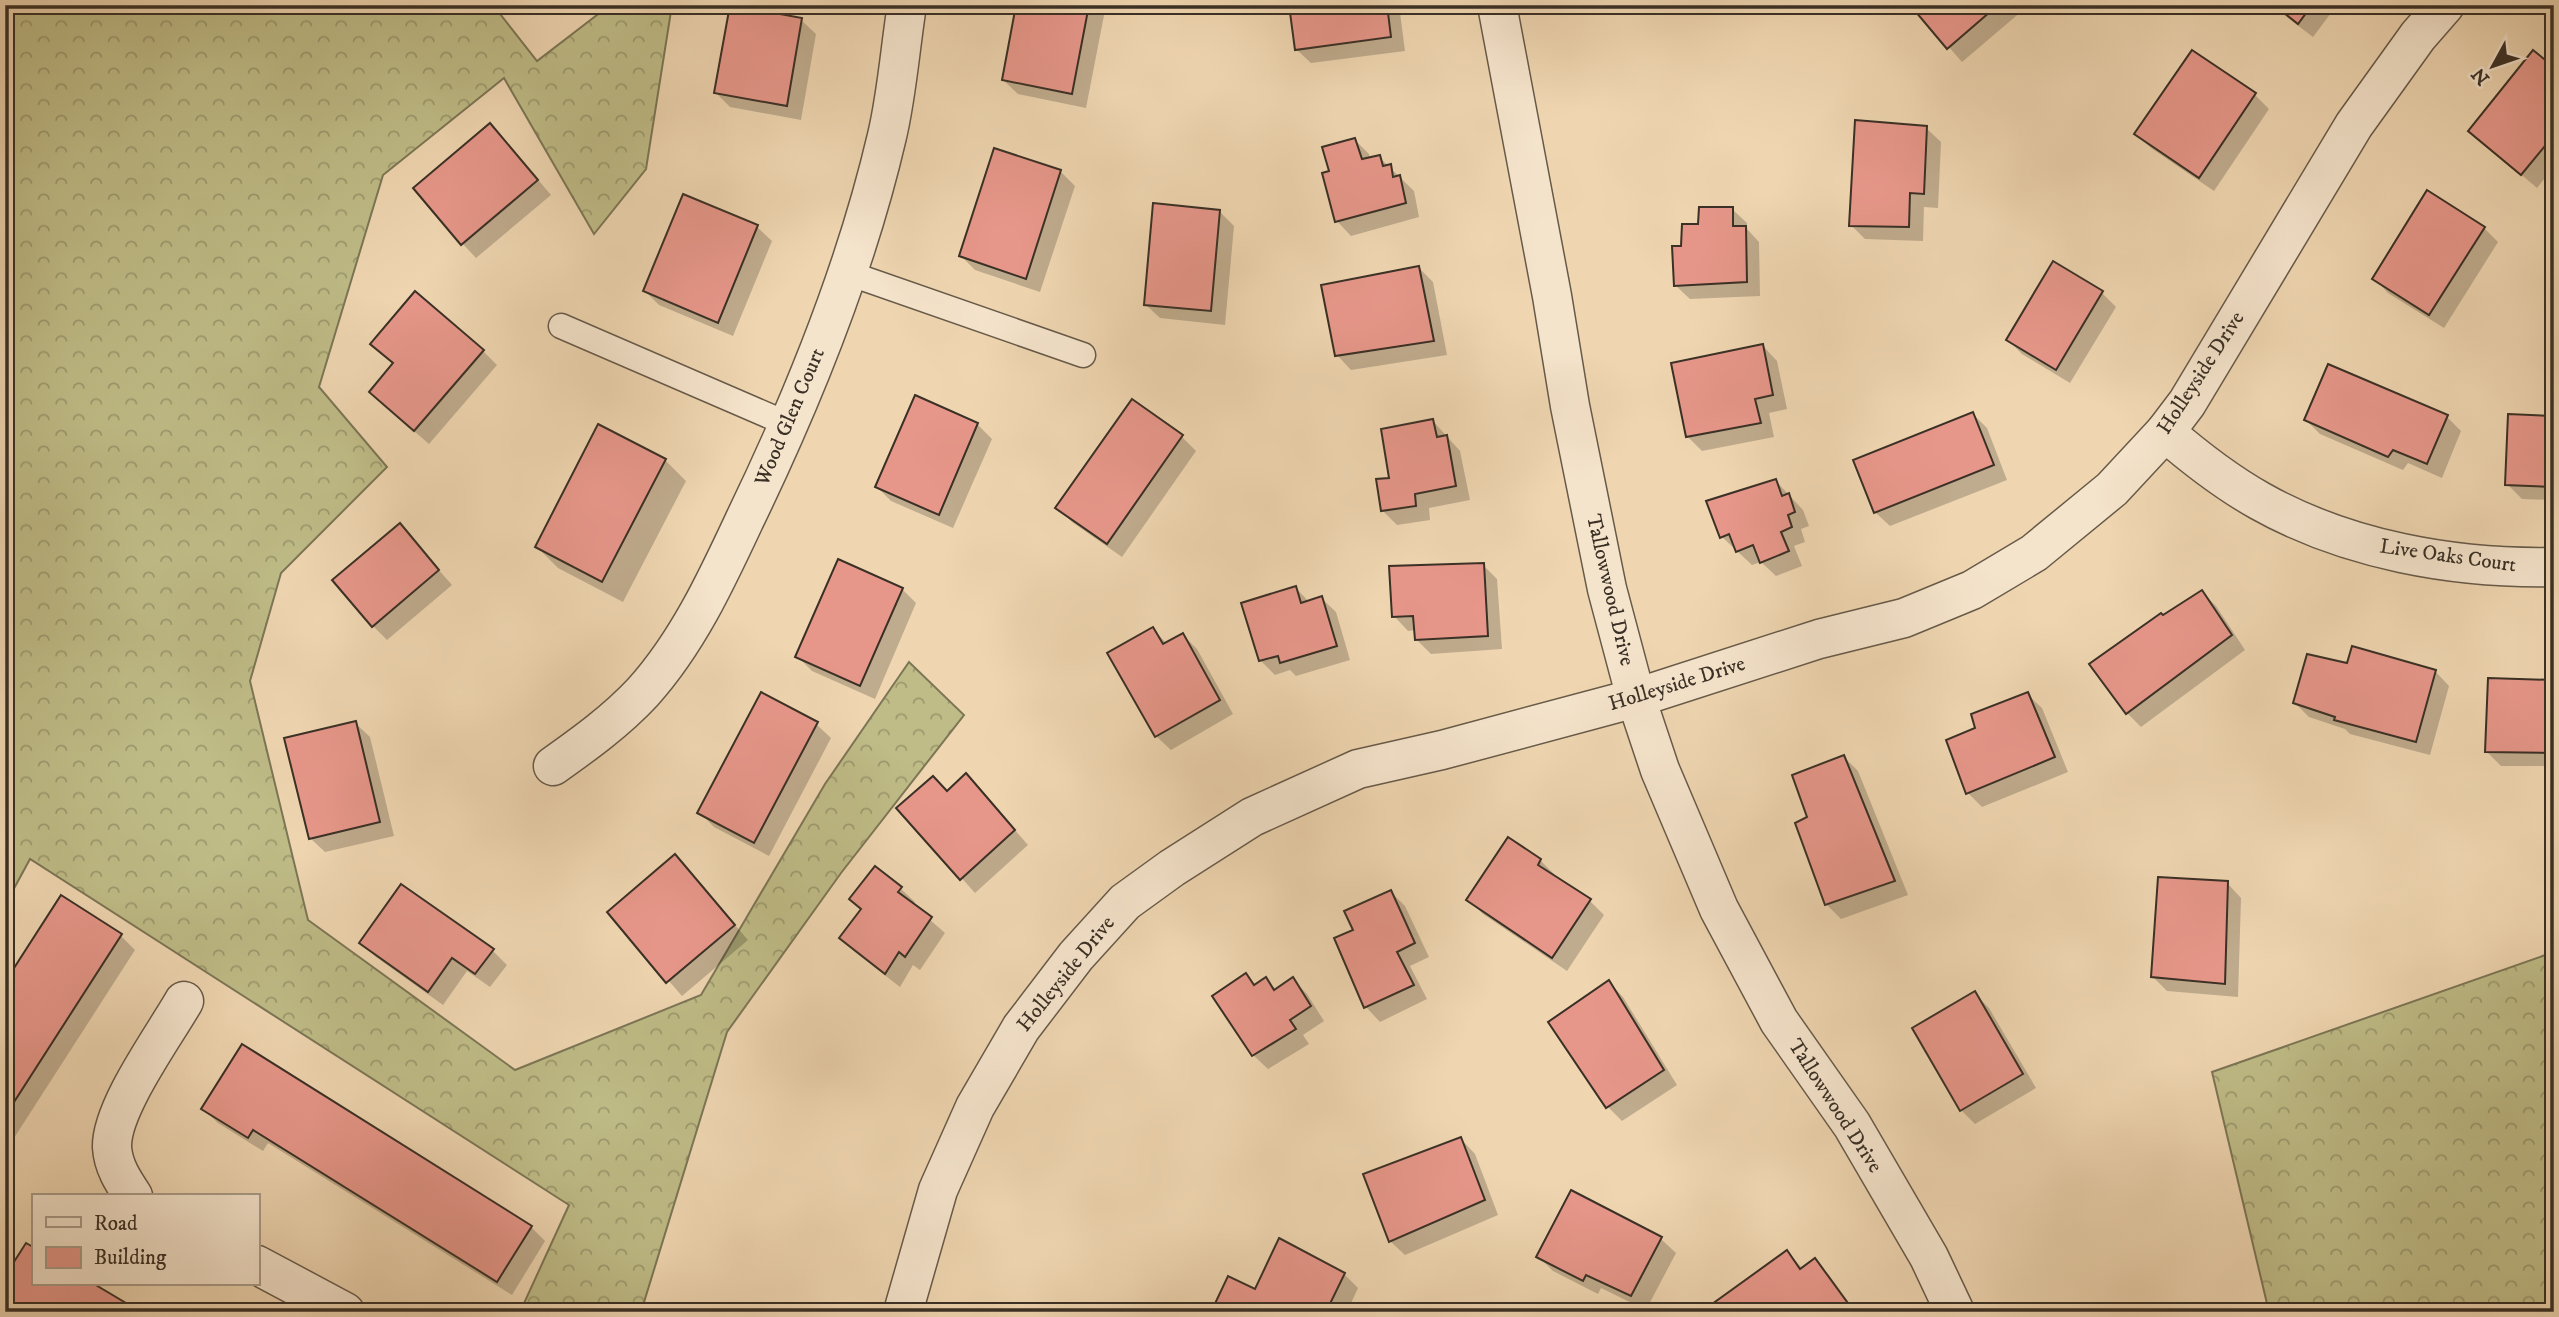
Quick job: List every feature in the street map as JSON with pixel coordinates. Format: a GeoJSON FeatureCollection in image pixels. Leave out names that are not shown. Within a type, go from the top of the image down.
{"type":"FeatureCollection","features":[{"type":"Feature","properties":{"kind":"street","name":"Wood Glen Court"},"geometry":{"type":"LineString","coordinates":[[553,766],[596,736],[643,692],[682,640],[722,569],[790,425],[848,273],[887,135],[907,5]]}},
{"type":"Feature","properties":{"kind":"street","name":"Tallowwood Drive"},"geometry":{"type":"LineString","coordinates":[[1497,5],[1580,458],[1607,589],[1636,698],[1660,770],[1719,909],[1779,1021],[1852,1125],[1922,1245],[1955,1312]]}},
{"type":"Feature","properties":{"kind":"street","name":"Holleyside Drive"},"geometry":{"type":"LineString","coordinates":[[903,1312],[938,1190],[975,1107],[1021,1028],[1076,956],[1125,902],[1172,868],[1252,817],[1357,769],[1443,750],[1636,698],[1819,639],[1904,618],[1972,590],[2044,545],[2112,489],[2165,432],[2187,403],[2354,125],[2418,36],[2445,5]]}},
{"type":"Feature","properties":{"kind":"street","name":"Live Oaks Court"},"geometry":{"type":"LineString","coordinates":[[2165,432],[2199,460],[2259,501],[2312,526],[2381,549],[2456,561],[2554,567]]}},
{"type":"Feature","properties":{"kind":"street"},"geometry":{"type":"LineString","coordinates":[[133,1194],[117,1170],[112,1147],[116,1119],[184,1001]]}},
{"type":"Feature","properties":{"kind":"street"},"geometry":{"type":"LineString","coordinates":[[259,1266],[345,1312]]}},
{"type":"Feature","properties":{"kind":"lane"},"geometry":{"type":"LineString","coordinates":[[848,273],[1083,355]]}},
{"type":"Feature","properties":{"kind":"lane"},"geometry":{"type":"LineString","coordinates":[[561,326],[790,425]]}},
{"type":"Feature","properties":{"kind":"green space"},"geometry":{"type":"Polygon","coordinates":[[[5,5],[493,5],[537,61],[610,5],[672,5],[646,169],[594,234],[504,78],[383,175],[319,387],[387,467],[281,573],[250,681],[308,920],[515,1070],[701,995],[825,784],[909,662],[964,715],[841,873],[727,1032],[641,1312],[520,1312],[569,1205],[30,859],[5,905],[5,5]]]}},
{"type":"Feature","properties":{"kind":"green space"},"geometry":{"type":"Polygon","coordinates":[[[2554,952],[2554,1312],[2269,1312],[2212,1072],[2554,952]]]}},
{"type":"Feature","properties":{"kind":"building"},"geometry":{"type":"Polygon","coordinates":[[[730,5],[802,18],[787,106],[714,93],[730,5]]]}},
{"type":"Feature","properties":{"kind":"building"},"geometry":{"type":"Polygon","coordinates":[[[1016,5],[1089,5],[1072,94],[1002,80],[1016,5]]]}},
{"type":"Feature","properties":{"kind":"building"},"geometry":{"type":"Polygon","coordinates":[[[1289,5],[1387,5],[1391,37],[1295,50],[1289,5]]]}},
{"type":"Feature","properties":{"kind":"building"},"geometry":{"type":"Polygon","coordinates":[[[1910,5],[1998,5],[1947,49],[1910,5]]]}},
{"type":"Feature","properties":{"kind":"building"},"geometry":{"type":"Polygon","coordinates":[[[2274,5],[2312,5],[2298,24],[2274,5]]]}},
{"type":"Feature","properties":{"kind":"building"},"geometry":{"type":"Polygon","coordinates":[[[2192,50],[2256,93],[2199,178],[2134,134],[2192,50]]]}},
{"type":"Feature","properties":{"kind":"building"},"geometry":{"type":"Polygon","coordinates":[[[2533,50],[2554,67],[2554,135],[2521,175],[2468,131],[2533,50]]]}},
{"type":"Feature","properties":{"kind":"building"},"geometry":{"type":"Polygon","coordinates":[[[1855,120],[1927,126],[1924,194],[1910,193],[1909,227],[1849,226],[1855,120]]]}},
{"type":"Feature","properties":{"kind":"building"},"geometry":{"type":"Polygon","coordinates":[[[490,123],[538,180],[461,245],[413,188],[490,123]]]}},
{"type":"Feature","properties":{"kind":"building"},"geometry":{"type":"Polygon","coordinates":[[[1355,138],[1362,159],[1380,155],[1383,166],[1391,164],[1393,177],[1400,175],[1406,203],[1335,222],[1322,173],[1329,171],[1322,147],[1355,138]]]}},
{"type":"Feature","properties":{"kind":"building"},"geometry":{"type":"Polygon","coordinates":[[[994,148],[1061,170],[1026,279],[959,256],[994,148]]]}},
{"type":"Feature","properties":{"kind":"building"},"geometry":{"type":"Polygon","coordinates":[[[2427,190],[2485,227],[2429,315],[2372,279],[2427,190]]]}},
{"type":"Feature","properties":{"kind":"building"},"geometry":{"type":"Polygon","coordinates":[[[683,194],[758,225],[718,323],[643,291],[683,194]]]}},
{"type":"Feature","properties":{"kind":"building"},"geometry":{"type":"Polygon","coordinates":[[[1153,203],[1220,210],[1211,311],[1144,305],[1153,203]]]}},
{"type":"Feature","properties":{"kind":"building"},"geometry":{"type":"Polygon","coordinates":[[[1699,207],[1733,207],[1733,226],[1746,226],[1747,282],[1674,286],[1672,246],[1681,246],[1682,224],[1698,224],[1699,207]]]}},
{"type":"Feature","properties":{"kind":"building"},"geometry":{"type":"Polygon","coordinates":[[[2053,261],[2103,291],[2056,370],[2006,340],[2053,261]]]}},
{"type":"Feature","properties":{"kind":"building"},"geometry":{"type":"Polygon","coordinates":[[[1419,266],[1434,341],[1335,356],[1321,285],[1419,266]]]}},
{"type":"Feature","properties":{"kind":"building"},"geometry":{"type":"Polygon","coordinates":[[[415,291],[484,350],[414,431],[369,392],[393,363],[370,344],[415,291]]]}},
{"type":"Feature","properties":{"kind":"building"},"geometry":{"type":"Polygon","coordinates":[[[1763,344],[1773,395],[1755,399],[1761,423],[1686,437],[1671,363],[1763,344]]]}},
{"type":"Feature","properties":{"kind":"building"},"geometry":{"type":"Polygon","coordinates":[[[2328,364],[2448,415],[2427,464],[2393,450],[2388,457],[2304,420],[2328,364]]]}},
{"type":"Feature","properties":{"kind":"building"},"geometry":{"type":"Polygon","coordinates":[[[915,395],[978,423],[939,515],[875,487],[915,395]]]}},
{"type":"Feature","properties":{"kind":"building"},"geometry":{"type":"Polygon","coordinates":[[[1132,399],[1183,435],[1107,544],[1055,508],[1132,399]]]}},
{"type":"Feature","properties":{"kind":"building"},"geometry":{"type":"Polygon","coordinates":[[[1973,412],[1994,465],[1874,513],[1853,460],[1973,412]]]}},
{"type":"Feature","properties":{"kind":"building"},"geometry":{"type":"Polygon","coordinates":[[[2508,414],[2554,416],[2554,487],[2505,485],[2508,414]]]}},
{"type":"Feature","properties":{"kind":"building"},"geometry":{"type":"Polygon","coordinates":[[[1433,419],[1437,437],[1447,435],[1456,486],[1415,494],[1416,506],[1381,511],[1376,479],[1389,478],[1381,429],[1433,419]]]}},
{"type":"Feature","properties":{"kind":"building"},"geometry":{"type":"Polygon","coordinates":[[[598,424],[666,459],[602,582],[535,547],[598,424]]]}},
{"type":"Feature","properties":{"kind":"building"},"geometry":{"type":"Polygon","coordinates":[[[1776,479],[1782,496],[1789,493],[1795,512],[1788,515],[1792,527],[1781,532],[1789,551],[1760,563],[1753,545],[1736,552],[1729,534],[1720,538],[1706,501],[1776,479]]]}},
{"type":"Feature","properties":{"kind":"building"},"geometry":{"type":"Polygon","coordinates":[[[400,523],[439,570],[372,627],[332,580],[400,523]]]}},
{"type":"Feature","properties":{"kind":"building"},"geometry":{"type":"Polygon","coordinates":[[[838,559],[903,588],[860,686],[795,657],[838,559]]]}},
{"type":"Feature","properties":{"kind":"building"},"geometry":{"type":"Polygon","coordinates":[[[1484,563],[1488,636],[1415,640],[1413,616],[1392,617],[1389,566],[1484,563]]]}},
{"type":"Feature","properties":{"kind":"building"},"geometry":{"type":"Polygon","coordinates":[[[1296,586],[1301,603],[1322,596],[1337,646],[1280,663],[1278,656],[1259,661],[1241,603],[1296,586]]]}},
{"type":"Feature","properties":{"kind":"building"},"geometry":{"type":"Polygon","coordinates":[[[2202,590],[2232,635],[2126,714],[2089,664],[2161,613],[2163,615],[2202,590]]]}},
{"type":"Feature","properties":{"kind":"building"},"geometry":{"type":"Polygon","coordinates":[[[1153,627],[1163,644],[1183,633],[1220,700],[1155,737],[1107,653],[1153,627]]]}},
{"type":"Feature","properties":{"kind":"building"},"geometry":{"type":"Polygon","coordinates":[[[2352,646],[2436,670],[2416,742],[2334,720],[2335,717],[2293,703],[2307,654],[2347,663],[2352,646]]]}},
{"type":"Feature","properties":{"kind":"building"},"geometry":{"type":"Polygon","coordinates":[[[2488,678],[2554,680],[2554,753],[2485,752],[2488,678]]]}},
{"type":"Feature","properties":{"kind":"building"},"geometry":{"type":"Polygon","coordinates":[[[761,692],[818,722],[754,843],[697,813],[761,692]]]}},
{"type":"Feature","properties":{"kind":"building"},"geometry":{"type":"Polygon","coordinates":[[[2028,692],[2055,757],[1966,794],[1946,740],[1975,728],[1971,714],[2028,692]]]}},
{"type":"Feature","properties":{"kind":"building"},"geometry":{"type":"Polygon","coordinates":[[[356,721],[380,822],[309,839],[284,738],[356,721]]]}},
{"type":"Feature","properties":{"kind":"building"},"geometry":{"type":"Polygon","coordinates":[[[1844,755],[1895,881],[1825,905],[1795,823],[1807,817],[1792,775],[1844,755]]]}},
{"type":"Feature","properties":{"kind":"building"},"geometry":{"type":"Polygon","coordinates":[[[966,773],[1015,830],[960,880],[896,808],[933,776],[947,791],[966,773]]]}},
{"type":"Feature","properties":{"kind":"building"},"geometry":{"type":"Polygon","coordinates":[[[1508,837],[1541,859],[1538,865],[1591,899],[1552,958],[1466,900],[1508,837]]]}},
{"type":"Feature","properties":{"kind":"building"},"geometry":{"type":"Polygon","coordinates":[[[675,854],[735,925],[666,983],[607,912],[675,854]]]}},
{"type":"Feature","properties":{"kind":"building"},"geometry":{"type":"Polygon","coordinates":[[[875,866],[902,887],[898,892],[932,917],[905,957],[899,952],[885,974],[839,938],[861,909],[849,899],[875,866]]]}},
{"type":"Feature","properties":{"kind":"building"},"geometry":{"type":"Polygon","coordinates":[[[2158,877],[2228,881],[2225,984],[2151,977],[2158,877]]]}},
{"type":"Feature","properties":{"kind":"building"},"geometry":{"type":"Polygon","coordinates":[[[401,884],[494,949],[475,974],[452,958],[428,992],[359,943],[401,884]]]}},
{"type":"Feature","properties":{"kind":"building"},"geometry":{"type":"Polygon","coordinates":[[[1391,890],[1415,943],[1397,952],[1414,985],[1364,1008],[1334,938],[1353,930],[1344,911],[1391,890]]]}},
{"type":"Feature","properties":{"kind":"building"},"geometry":{"type":"Polygon","coordinates":[[[61,895],[122,934],[5,1116],[5,982],[61,895]]]}},
{"type":"Feature","properties":{"kind":"building"},"geometry":{"type":"Polygon","coordinates":[[[1246,973],[1254,985],[1266,977],[1274,990],[1293,977],[1311,1006],[1290,1020],[1296,1029],[1252,1056],[1212,996],[1246,973]]]}},
{"type":"Feature","properties":{"kind":"building"},"geometry":{"type":"Polygon","coordinates":[[[1609,980],[1664,1070],[1606,1108],[1548,1022],[1609,980]]]}},
{"type":"Feature","properties":{"kind":"building"},"geometry":{"type":"Polygon","coordinates":[[[1975,991],[2023,1074],[1960,1111],[1912,1028],[1975,991]]]}},
{"type":"Feature","properties":{"kind":"building"},"geometry":{"type":"Polygon","coordinates":[[[242,1044],[532,1226],[497,1282],[253,1130],[248,1138],[201,1109],[242,1044]]]}},
{"type":"Feature","properties":{"kind":"building"},"geometry":{"type":"Polygon","coordinates":[[[1461,1137],[1485,1200],[1389,1242],[1363,1174],[1461,1137]]]}},
{"type":"Feature","properties":{"kind":"building"},"geometry":{"type":"Polygon","coordinates":[[[1571,1190],[1662,1237],[1631,1296],[1586,1275],[1583,1281],[1536,1257],[1571,1190]]]}},
{"type":"Feature","properties":{"kind":"building"},"geometry":{"type":"Polygon","coordinates":[[[1279,1238],[1345,1273],[1326,1312],[1211,1312],[1228,1276],[1255,1289],[1279,1238]]]}},
{"type":"Feature","properties":{"kind":"building"},"geometry":{"type":"Polygon","coordinates":[[[26,1243],[32,1246],[32,1286],[97,1286],[141,1312],[5,1312],[5,1276],[26,1243]]]}},
{"type":"Feature","properties":{"kind":"building"},"geometry":{"type":"Polygon","coordinates":[[[1787,1250],[1800,1269],[1815,1258],[1850,1306],[1843,1312],[1701,1312],[1787,1250]]]}}]}
